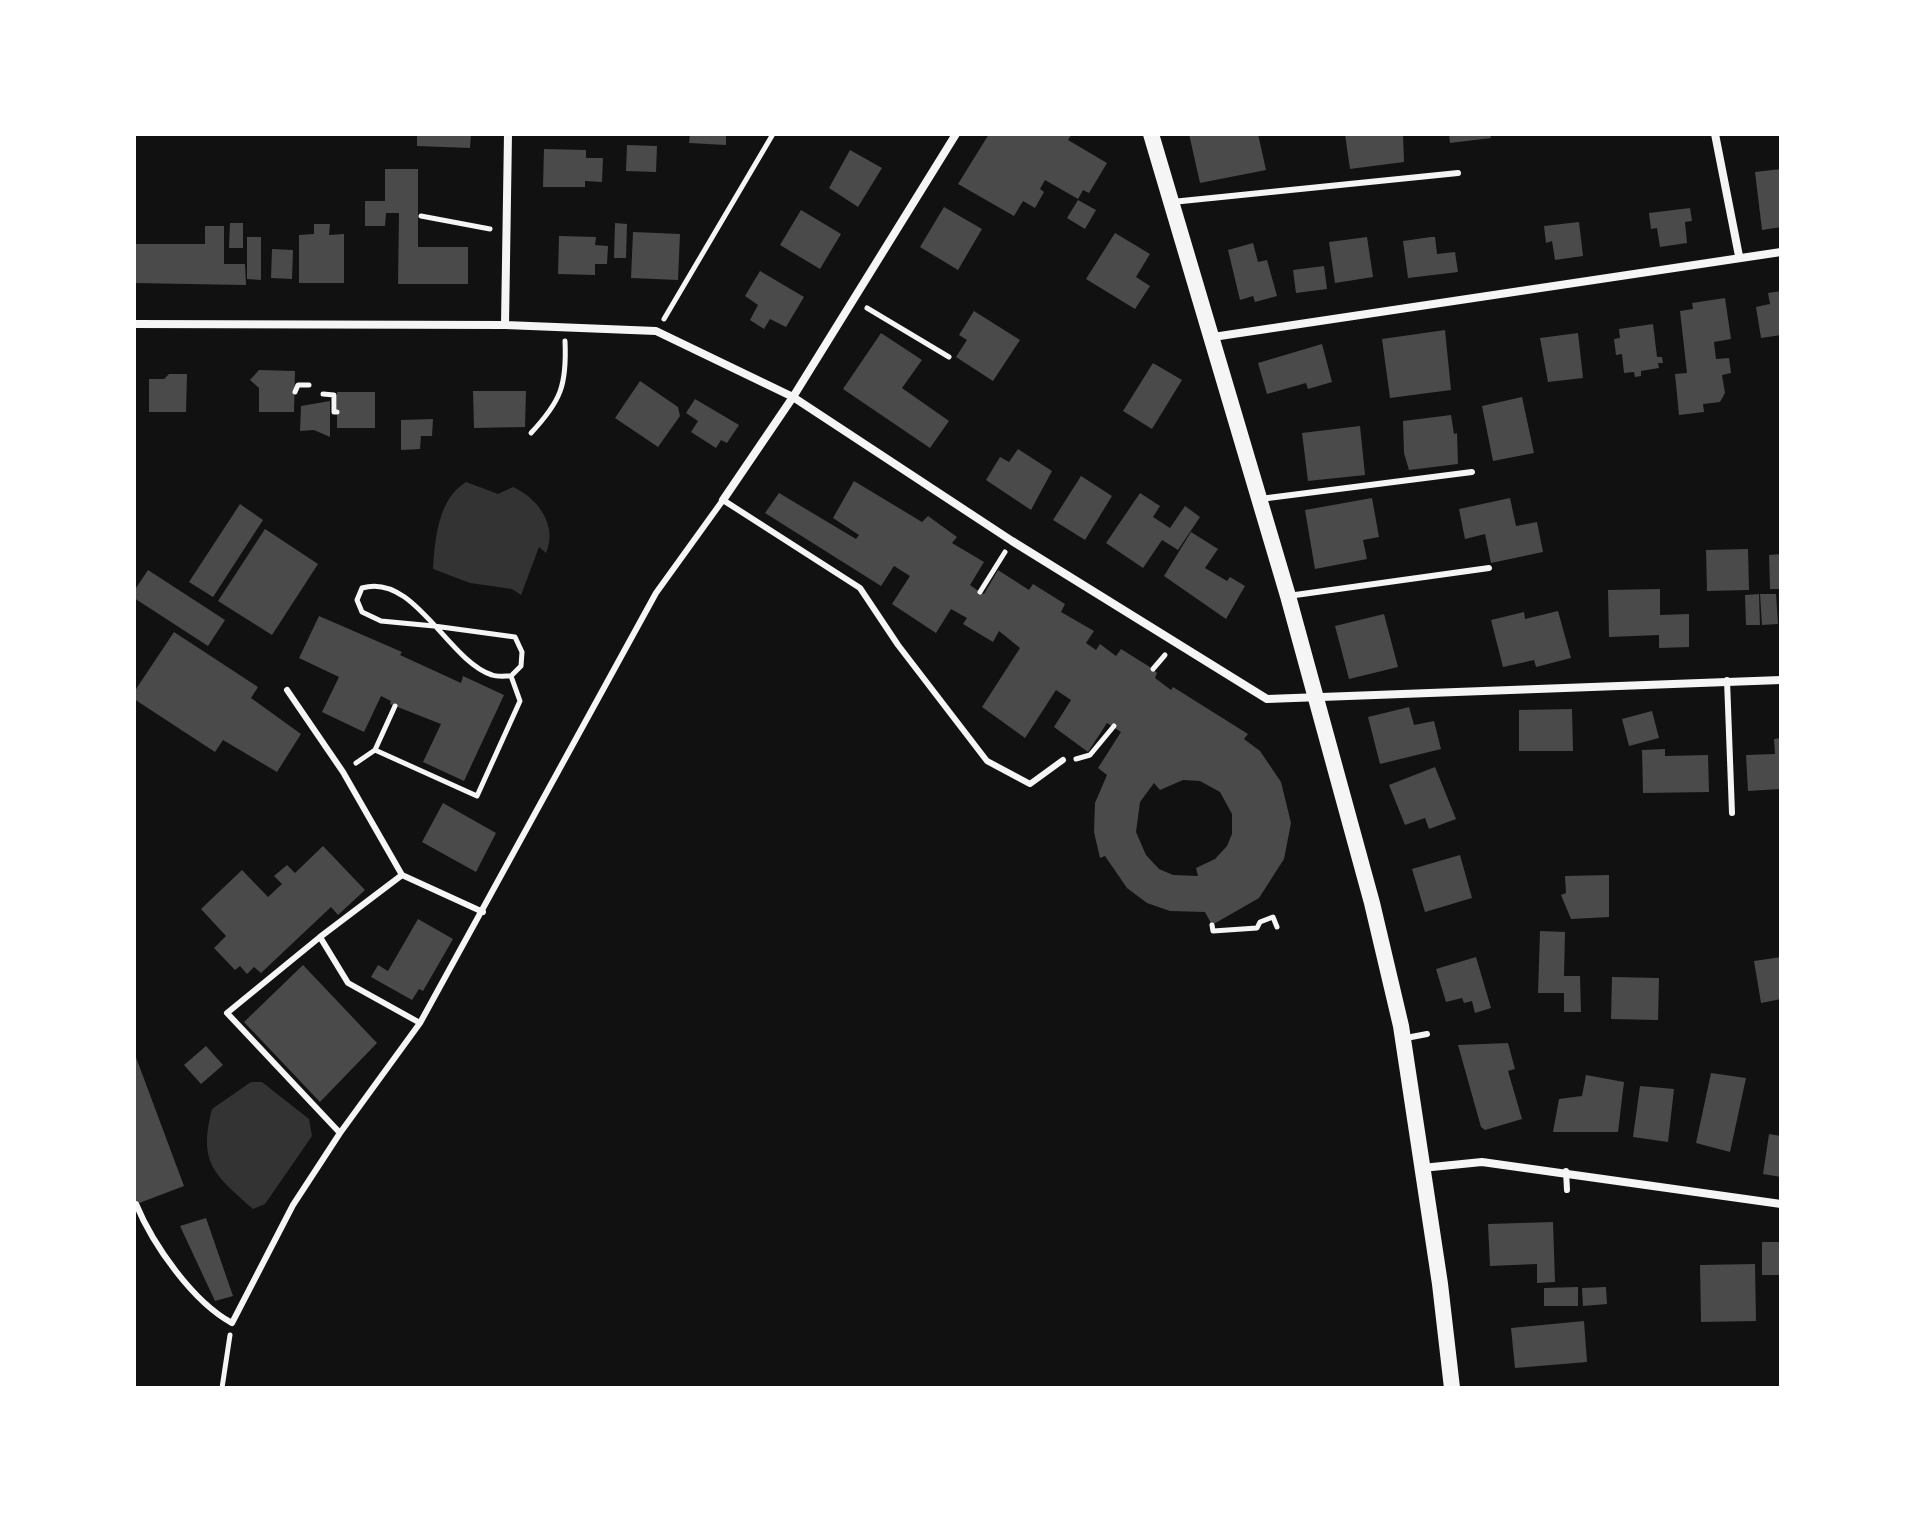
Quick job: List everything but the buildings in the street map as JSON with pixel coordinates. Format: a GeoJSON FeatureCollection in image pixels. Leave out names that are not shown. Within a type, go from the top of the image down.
{"type":"FeatureCollection","features":[{"type":"Feature","properties":{"kind":"main road"},"geometry":{"type":"LineString","coordinates":[[1151,134],[1317,695],[1372,903],[1403,1039],[1452,1388]]}},
{"type":"Feature","properties":{"kind":"street"},"geometry":{"type":"LineString","coordinates":[[505,325],[508,134]]}},
{"type":"Feature","properties":{"kind":"street"},"geometry":{"type":"LineString","coordinates":[[723,500],[793,397],[956,134]]}},
{"type":"Feature","properties":{"kind":"street"},"geometry":{"type":"LineString","coordinates":[[1715,134],[1739,256]]}},
{"type":"Feature","properties":{"kind":"street"},"geometry":{"type":"LineString","coordinates":[[1213,337],[1781,252]]}},
{"type":"Feature","properties":{"kind":"street"},"geometry":{"type":"LineString","coordinates":[[134,324],[505,325],[656,331],[793,397],[1012,541],[1267,699],[1781,680]]}},
{"type":"Feature","properties":{"kind":"street"},"geometry":{"type":"LineString","coordinates":[[1422,1168],[1482,1162],[1566,1171],[1781,1204]]}},
{"type":"Feature","properties":{"kind":"lane"},"geometry":{"type":"LineString","coordinates":[[1172,202],[1458,173]]}},
{"type":"Feature","properties":{"kind":"lane"},"geometry":{"type":"LineString","coordinates":[[1260,499],[1472,472]]}},
{"type":"Feature","properties":{"kind":"lane"},"geometry":{"type":"LineString","coordinates":[[136,1204],[149,1234],[211,1311],[232,1323],[263,1257],[340,1133],[420,1023],[656,593],[723,500],[860,588],[898,645],[987,761],[1030,784],[1063,760]]}},
{"type":"Feature","properties":{"kind":"lane"},"geometry":{"type":"LineString","coordinates":[[1288,596],[1489,568]]}},
{"type":"Feature","properties":{"kind":"lane"},"geometry":{"type":"LineString","coordinates":[[1727,680],[1732,813]]}},
{"type":"Feature","properties":{"kind":"lane"},"geometry":{"type":"LineString","coordinates":[[287,690],[343,772],[402,875],[483,912]]}},
{"type":"Feature","properties":{"kind":"lane"},"geometry":{"type":"LineString","coordinates":[[340,1133],[227,1013],[402,875]]}},
{"type":"Feature","properties":{"kind":"lane"},"geometry":{"type":"LineString","coordinates":[[320,937],[348,983],[420,1023]]}},
{"type":"Feature","properties":{"kind":"lane"},"geometry":{"type":"LineString","coordinates":[[1403,1039],[1427,1034]]}},
{"type":"Feature","properties":{"kind":"lane"},"geometry":{"type":"LineString","coordinates":[[1566,1171],[1567,1190]]}},
{"type":"Feature","properties":{"kind":"path"},"geometry":{"type":"LineString","coordinates":[[656,331],[773,134]]}},
{"type":"Feature","properties":{"kind":"path"},"geometry":{"type":"LineString","coordinates":[[421,216],[472,229],[507,230]]}},
{"type":"Feature","properties":{"kind":"path"},"geometry":{"type":"LineString","coordinates":[[852,299],[949,357]]}},
{"type":"Feature","properties":{"kind":"path"},"geometry":{"type":"LineString","coordinates":[[531,433],[547,416],[564,388],[565,328]]}},
{"type":"Feature","properties":{"kind":"path"},"geometry":{"type":"LineString","coordinates":[[295,392],[298,385],[309,385]]}},
{"type":"Feature","properties":{"kind":"path"},"geometry":{"type":"LineString","coordinates":[[323,394],[334,395],[334,412],[337,412]]}},
{"type":"Feature","properties":{"kind":"path"},"geometry":{"type":"LineString","coordinates":[[980,592],[1012,541]]}},
{"type":"Feature","properties":{"kind":"path"},"geometry":{"type":"LineString","coordinates":[[434,626],[388,587],[373,584],[362,588],[357,600],[362,612],[381,621],[434,626],[515,637],[522,652],[521,666],[511,676],[492,675],[434,626]]}},
{"type":"Feature","properties":{"kind":"path"},"geometry":{"type":"LineString","coordinates":[[375,750],[477,796],[501,750],[520,701],[511,676]]}},
{"type":"Feature","properties":{"kind":"path"},"geometry":{"type":"LineString","coordinates":[[343,772],[375,750],[395,706]]}},
{"type":"Feature","properties":{"kind":"path"},"geometry":{"type":"LineString","coordinates":[[1063,760],[1090,755],[1114,726]]}},
{"type":"Feature","properties":{"kind":"path"},"geometry":{"type":"LineString","coordinates":[[1212,925],[1213,931],[1257,928],[1260,922],[1273,917],[1277,927]]}},
{"type":"Feature","properties":{"kind":"path"},"geometry":{"type":"LineString","coordinates":[[222,1388],[232,1323]]}},
{"type":"Feature","properties":{"kind":"shaded area"},"geometry":{"type":"Polygon","coordinates":[[[466,482],[498,494],[513,487],[530,498],[543,514],[549,543],[546,553],[539,547],[521,595],[512,589],[470,583],[433,569],[437,533],[444,509],[457,489],[466,482]]]}},
{"type":"Feature","properties":{"kind":"shaded area"},"geometry":{"type":"Polygon","coordinates":[[[251,1082],[262,1082],[309,1119],[312,1136],[265,1204],[253,1209],[219,1176],[209,1155],[207,1142],[212,1109],[251,1082]]]}}]}
